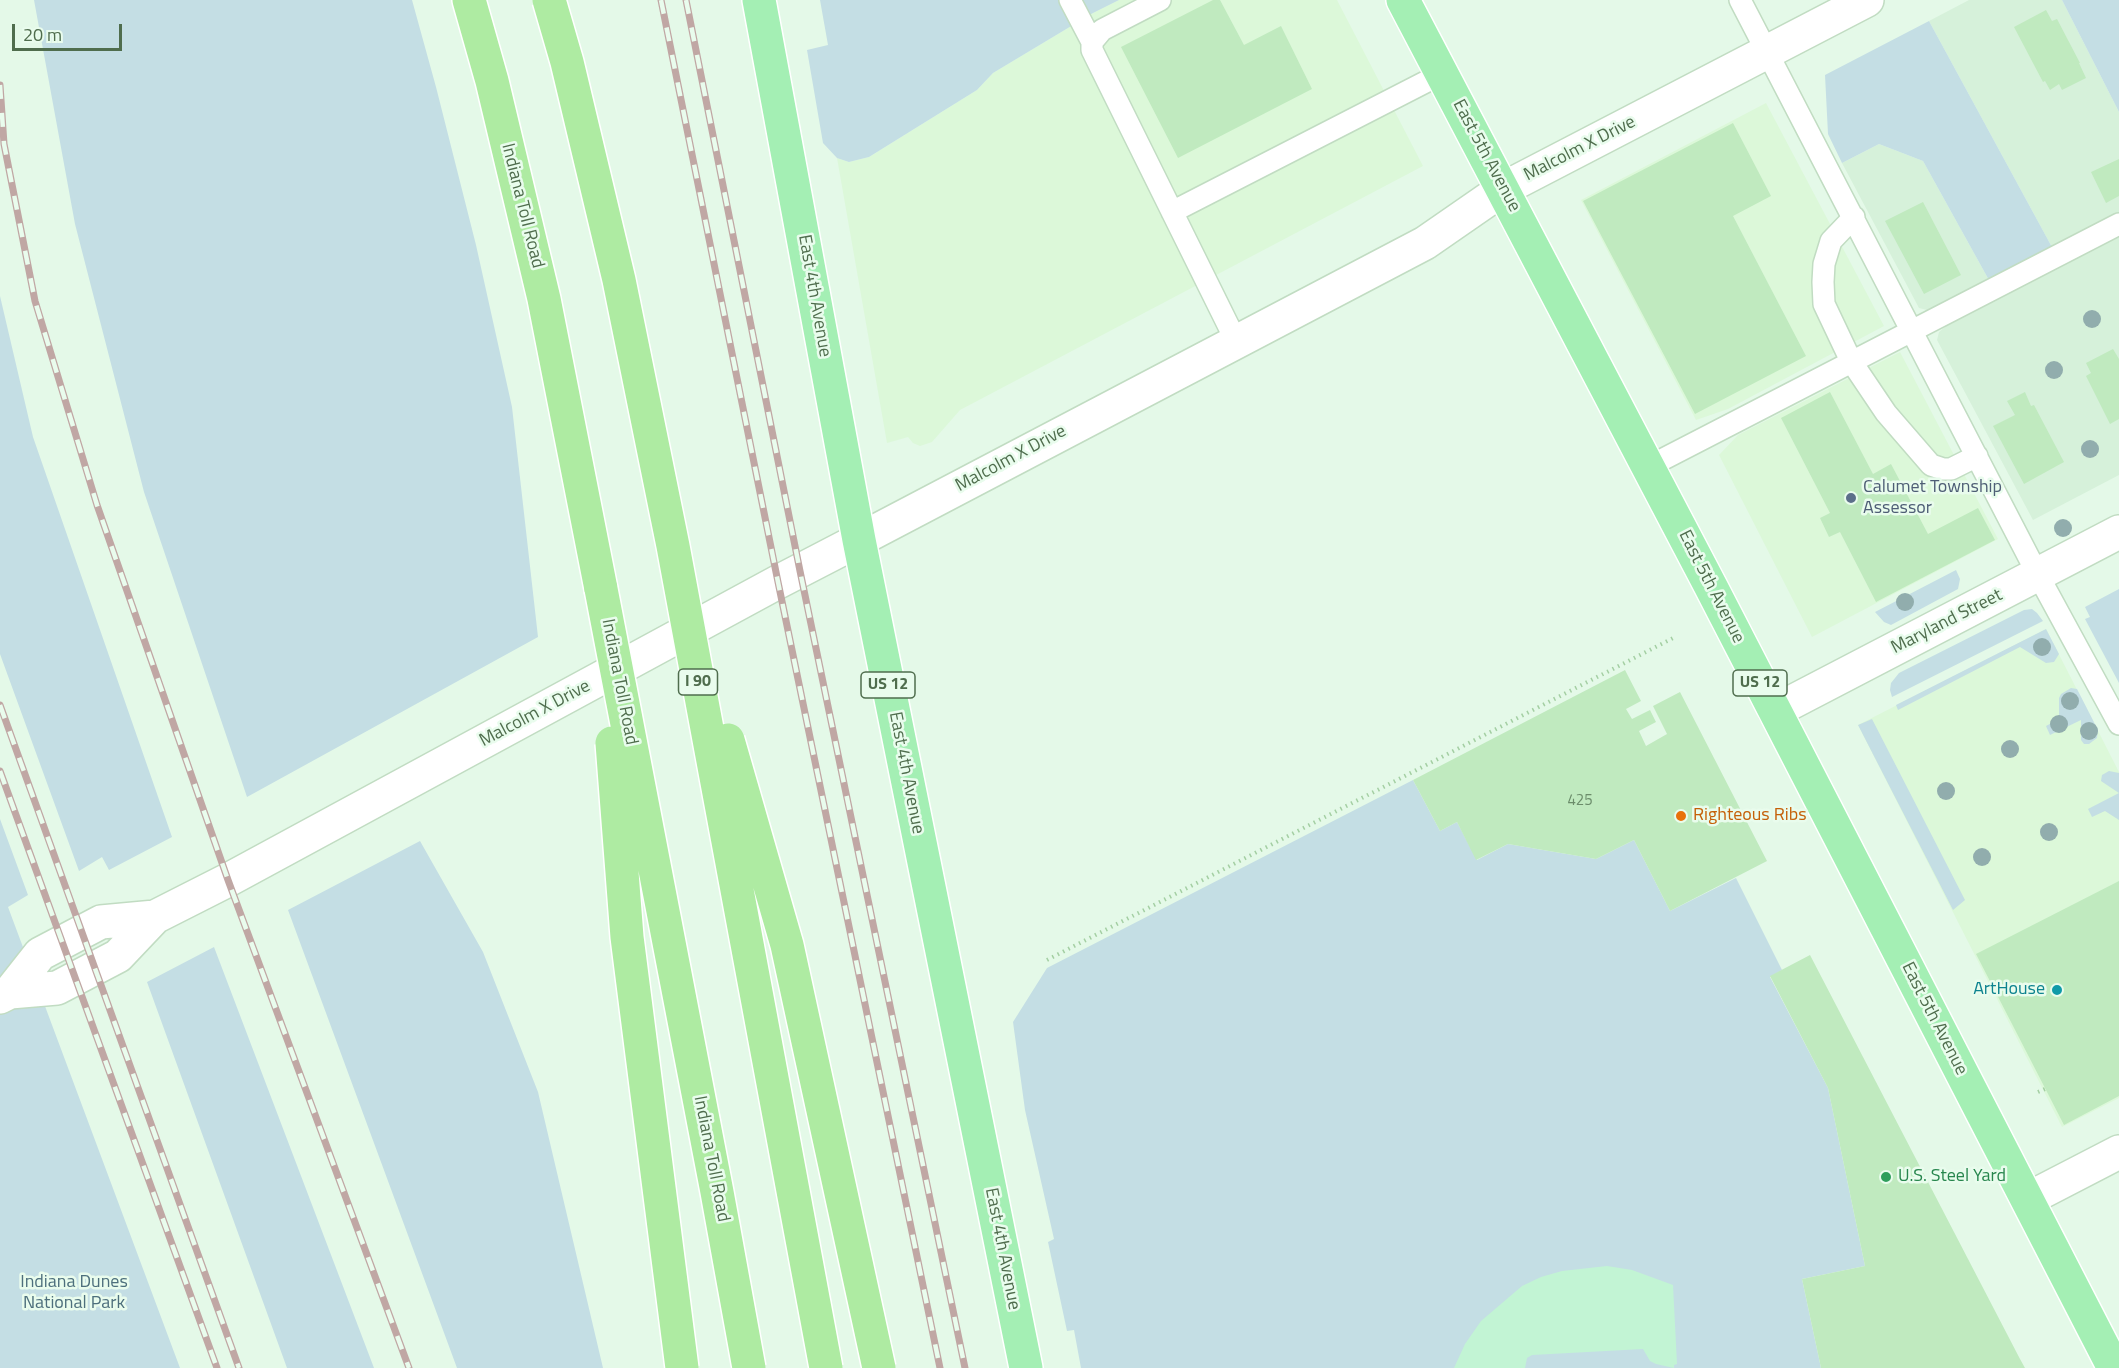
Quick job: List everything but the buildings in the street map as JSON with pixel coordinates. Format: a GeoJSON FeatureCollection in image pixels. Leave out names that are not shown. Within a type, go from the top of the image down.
{"type":"FeatureCollection","features":[{"type":"Feature","properties":{"kind":"highway","name":"Indiana Toll Road"},"geometry":{"type":"LineString","coordinates":[[469,0],[492,81],[544,299],[749,1368]]}},
{"type":"Feature","properties":{"kind":"highway","name":"I 90"},"geometry":{"type":"LineString","coordinates":[[549,0],[567,62],[619,280],[673,546],[826,1368]]}},
{"type":"Feature","properties":{"kind":"highway"},"geometry":{"type":"LineString","coordinates":[[673,546],[787,945],[879,1368]]}},
{"type":"Feature","properties":{"kind":"highway"},"geometry":{"type":"LineString","coordinates":[[601,589],[627,937],[682,1368]]}},
{"type":"Feature","properties":{"kind":"main road","name":"East 4th Avenue"},"geometry":{"type":"LineString","coordinates":[[759,0],[859,540],[1026,1368]]}},
{"type":"Feature","properties":{"kind":"main road","name":"East 5th Avenue"},"geometry":{"type":"LineString","coordinates":[[1404,0],[2114,1368]]}},
{"type":"Feature","properties":{"kind":"street","name":"Malcolm X Drive"},"geometry":{"type":"LineString","coordinates":[[5,994],[40,954],[101,922],[155,917],[228,880],[778,582],[1425,243],[1503,189],[1867,0]]}},
{"type":"Feature","properties":{"kind":"street","name":"Maryland Street"},"geometry":{"type":"LineString","coordinates":[[1775,711],[2119,532]]}},
{"type":"Feature","properties":{"kind":"street"},"geometry":{"type":"LineString","coordinates":[[2028,1199],[2119,1152]]}},
{"type":"Feature","properties":{"kind":"lane"},"geometry":{"type":"LineString","coordinates":[[1070,0],[1092,42],[1092,50],[1236,341]]}},
{"type":"Feature","properties":{"kind":"lane"},"geometry":{"type":"LineString","coordinates":[[1092,42],[1102,30],[1160,0]]}},
{"type":"Feature","properties":{"kind":"lane"},"geometry":{"type":"LineString","coordinates":[[1740,0],[2038,575],[2119,724]]}},
{"type":"Feature","properties":{"kind":"lane"},"geometry":{"type":"LineString","coordinates":[[1172,212],[1443,73]]}},
{"type":"Feature","properties":{"kind":"lane"},"geometry":{"type":"LineString","coordinates":[[1854,217],[1831,241],[1824,264],[1823,282],[1824,304],[1851,361],[1886,413],[1931,465],[1951,469],[1977,456]]}},
{"type":"Feature","properties":{"kind":"lane"},"geometry":{"type":"LineString","coordinates":[[1648,467],[2119,224]]}},
{"type":"Feature","properties":{"kind":"path"},"geometry":{"type":"LineString","coordinates":[[1047,960],[1675,637]]}},
{"type":"Feature","properties":{"kind":"path"},"geometry":{"type":"LineString","coordinates":[[2038,1092],[2045,1089]]}},
{"type":"Feature","properties":{"kind":"shaded area"},"geometry":{"type":"Polygon","coordinates":[[[1119,0],[1337,0],[1423,166],[960,410],[932,442],[920,446],[908,437],[887,443],[837,158],[849,162],[869,157],[977,90],[993,73],[1119,0]]]}},
{"type":"Feature","properties":{"kind":"shaded area"},"geometry":{"type":"Polygon","coordinates":[[[1969,0],[2062,0],[2119,112],[2119,214],[2053,249],[1929,21],[1969,0]]]}},
{"type":"Feature","properties":{"kind":"shaded area"},"geometry":{"type":"Polygon","coordinates":[[[1766,103],[1884,326],[1728,409],[1696,420],[1581,200],[1766,103]]]}},
{"type":"Feature","properties":{"kind":"shaded area"},"geometry":{"type":"Polygon","coordinates":[[[1879,144],[1923,161],[1990,282],[1939,308],[1927,310],[1919,308],[1842,163],[1879,144]]]}},
{"type":"Feature","properties":{"kind":"shaded area"},"geometry":{"type":"Polygon","coordinates":[[[2119,237],[2119,475],[2033,520],[1937,340],[1939,332],[1951,322],[2119,237]]]}},
{"type":"Feature","properties":{"kind":"shaded area"},"geometry":{"type":"Polygon","coordinates":[[[1900,352],[1998,539],[1812,637],[1719,455],[1738,435],[1900,352]]]}},
{"type":"Feature","properties":{"kind":"shaded area"},"geometry":{"type":"Polygon","coordinates":[[[2046,629],[2119,772],[2119,1098],[2062,1127],[1858,725],[2046,629]]]}},
{"type":"Feature","properties":{"kind":"green space"},"geometry":{"type":"Polygon","coordinates":[[[34,0],[412,0],[436,87],[476,245],[512,407],[538,637],[247,797],[144,492],[75,224],[34,0]]]}},
{"type":"Feature","properties":{"kind":"green space"},"geometry":{"type":"Polygon","coordinates":[[[820,0],[1119,0],[993,73],[977,90],[869,157],[849,162],[837,158],[823,143],[807,50],[828,45],[820,0]]]}},
{"type":"Feature","properties":{"kind":"green space"},"geometry":{"type":"Polygon","coordinates":[[[2062,0],[2119,0],[2119,112],[2062,0]]]}},
{"type":"Feature","properties":{"kind":"green space"},"geometry":{"type":"Polygon","coordinates":[[[1929,21],[2053,249],[1990,282],[1923,161],[1879,144],[1842,163],[1828,134],[1825,75],[1929,21]]]}},
{"type":"Feature","properties":{"kind":"green space"},"geometry":{"type":"Polygon","coordinates":[[[0,296],[33,437],[172,837],[109,870],[102,857],[79,871],[0,654],[0,296]]]}},
{"type":"Feature","properties":{"kind":"green space"},"geometry":{"type":"Polygon","coordinates":[[[1956,570],[1960,579],[1958,589],[1891,625],[1884,622],[1875,612],[1956,570]]]}},
{"type":"Feature","properties":{"kind":"green space"},"geometry":{"type":"Polygon","coordinates":[[[2119,589],[2119,683],[2085,619],[2090,617],[2085,607],[2119,589]]]}},
{"type":"Feature","properties":{"kind":"green space"},"geometry":{"type":"Polygon","coordinates":[[[2032,609],[2043,621],[1892,697],[1891,683],[1899,673],[2024,610],[2032,609]]]}},
{"type":"Feature","properties":{"kind":"green space"},"geometry":{"type":"Polygon","coordinates":[[[2046,629],[2059,654],[2054,662],[2046,663],[2020,647],[1898,710],[1896,705],[2046,629]]]}},
{"type":"Feature","properties":{"kind":"green space"},"geometry":{"type":"Polygon","coordinates":[[[2071,688],[2077,689],[2098,730],[2097,738],[2089,744],[2084,744],[2081,740],[2081,720],[2050,735],[2046,726],[2059,719],[2059,698],[2071,688]]]}},
{"type":"Feature","properties":{"kind":"green space"},"geometry":{"type":"Polygon","coordinates":[[[1872,719],[1965,900],[1953,910],[1858,725],[1872,719]]]}},
{"type":"Feature","properties":{"kind":"green space"},"geometry":{"type":"Polygon","coordinates":[[[2109,771],[2119,773],[2119,793],[2101,781],[2102,775],[2109,771]]]}},
{"type":"Feature","properties":{"kind":"green space"},"geometry":{"type":"Polygon","coordinates":[[[1413,780],[1440,831],[1457,822],[1477,860],[1508,844],[1596,859],[1634,840],[1670,911],[1736,878],[1782,970],[1770,977],[1828,1088],[1865,1266],[1802,1279],[1821,1368],[1081,1368],[1074,1330],[1067,1331],[1048,1242],[1054,1239],[1025,1110],[1013,1022],[1047,968],[1413,780]]]}},
{"type":"Feature","properties":{"kind":"green space"},"geometry":{"type":"Polygon","coordinates":[[[2119,793],[2119,820],[2105,811],[2092,817],[2088,809],[2119,793]]]}},
{"type":"Feature","properties":{"kind":"green space","name":"Indiana Dunes National Park"},"geometry":{"type":"Polygon","coordinates":[[[0,819],[28,895],[8,907],[180,1368],[0,1368],[0,819]]]}},
{"type":"Feature","properties":{"kind":"green space"},"geometry":{"type":"Polygon","coordinates":[[[420,841],[483,952],[538,1092],[603,1368],[457,1368],[288,910],[420,841]]]}},
{"type":"Feature","properties":{"kind":"green space"},"geometry":{"type":"Polygon","coordinates":[[[214,947],[374,1368],[287,1368],[147,982],[214,947]]]}},
{"type":"Feature","properties":{"kind":"sand"},"geometry":{"type":"Polygon","coordinates":[[[1607,1266],[1632,1270],[1673,1285],[1677,1364],[1674,1368],[1650,1361],[1643,1349],[1532,1355],[1527,1358],[1525,1368],[1454,1368],[1465,1344],[1481,1321],[1522,1286],[1562,1271],[1607,1266]]]}},
{"type":"Feature","properties":{"kind":"railway"},"geometry":{"type":"LineString","coordinates":[[661,0],[940,1368]]}},
{"type":"Feature","properties":{"kind":"railway"},"geometry":{"type":"LineString","coordinates":[[686,0],[800,571],[965,1368]]}},
{"type":"Feature","properties":{"kind":"railway"},"geometry":{"type":"LineString","coordinates":[[0,85],[4,144],[35,301],[97,505],[228,880],[409,1368]]}},
{"type":"Feature","properties":{"kind":"railway"},"geometry":{"type":"LineString","coordinates":[[0,705],[239,1368]]}},
{"type":"Feature","properties":{"kind":"railway"},"geometry":{"type":"LineString","coordinates":[[0,771],[217,1368]]}},
{"type":"Feature","properties":{"kind":"place","name":"Calumet Township Assessor"},"geometry":{"type":"Point","coordinates":[1851,498]}},
{"type":"Feature","properties":{"kind":"place","name":"Righteous Ribs"},"geometry":{"type":"Point","coordinates":[1681,816]}},
{"type":"Feature","properties":{"kind":"place","name":"ArtHouse"},"geometry":{"type":"Point","coordinates":[2057,990]}},
{"type":"Feature","properties":{"kind":"place","name":"U.S. Steel Yard"},"geometry":{"type":"Point","coordinates":[1886,1177]}}]}
